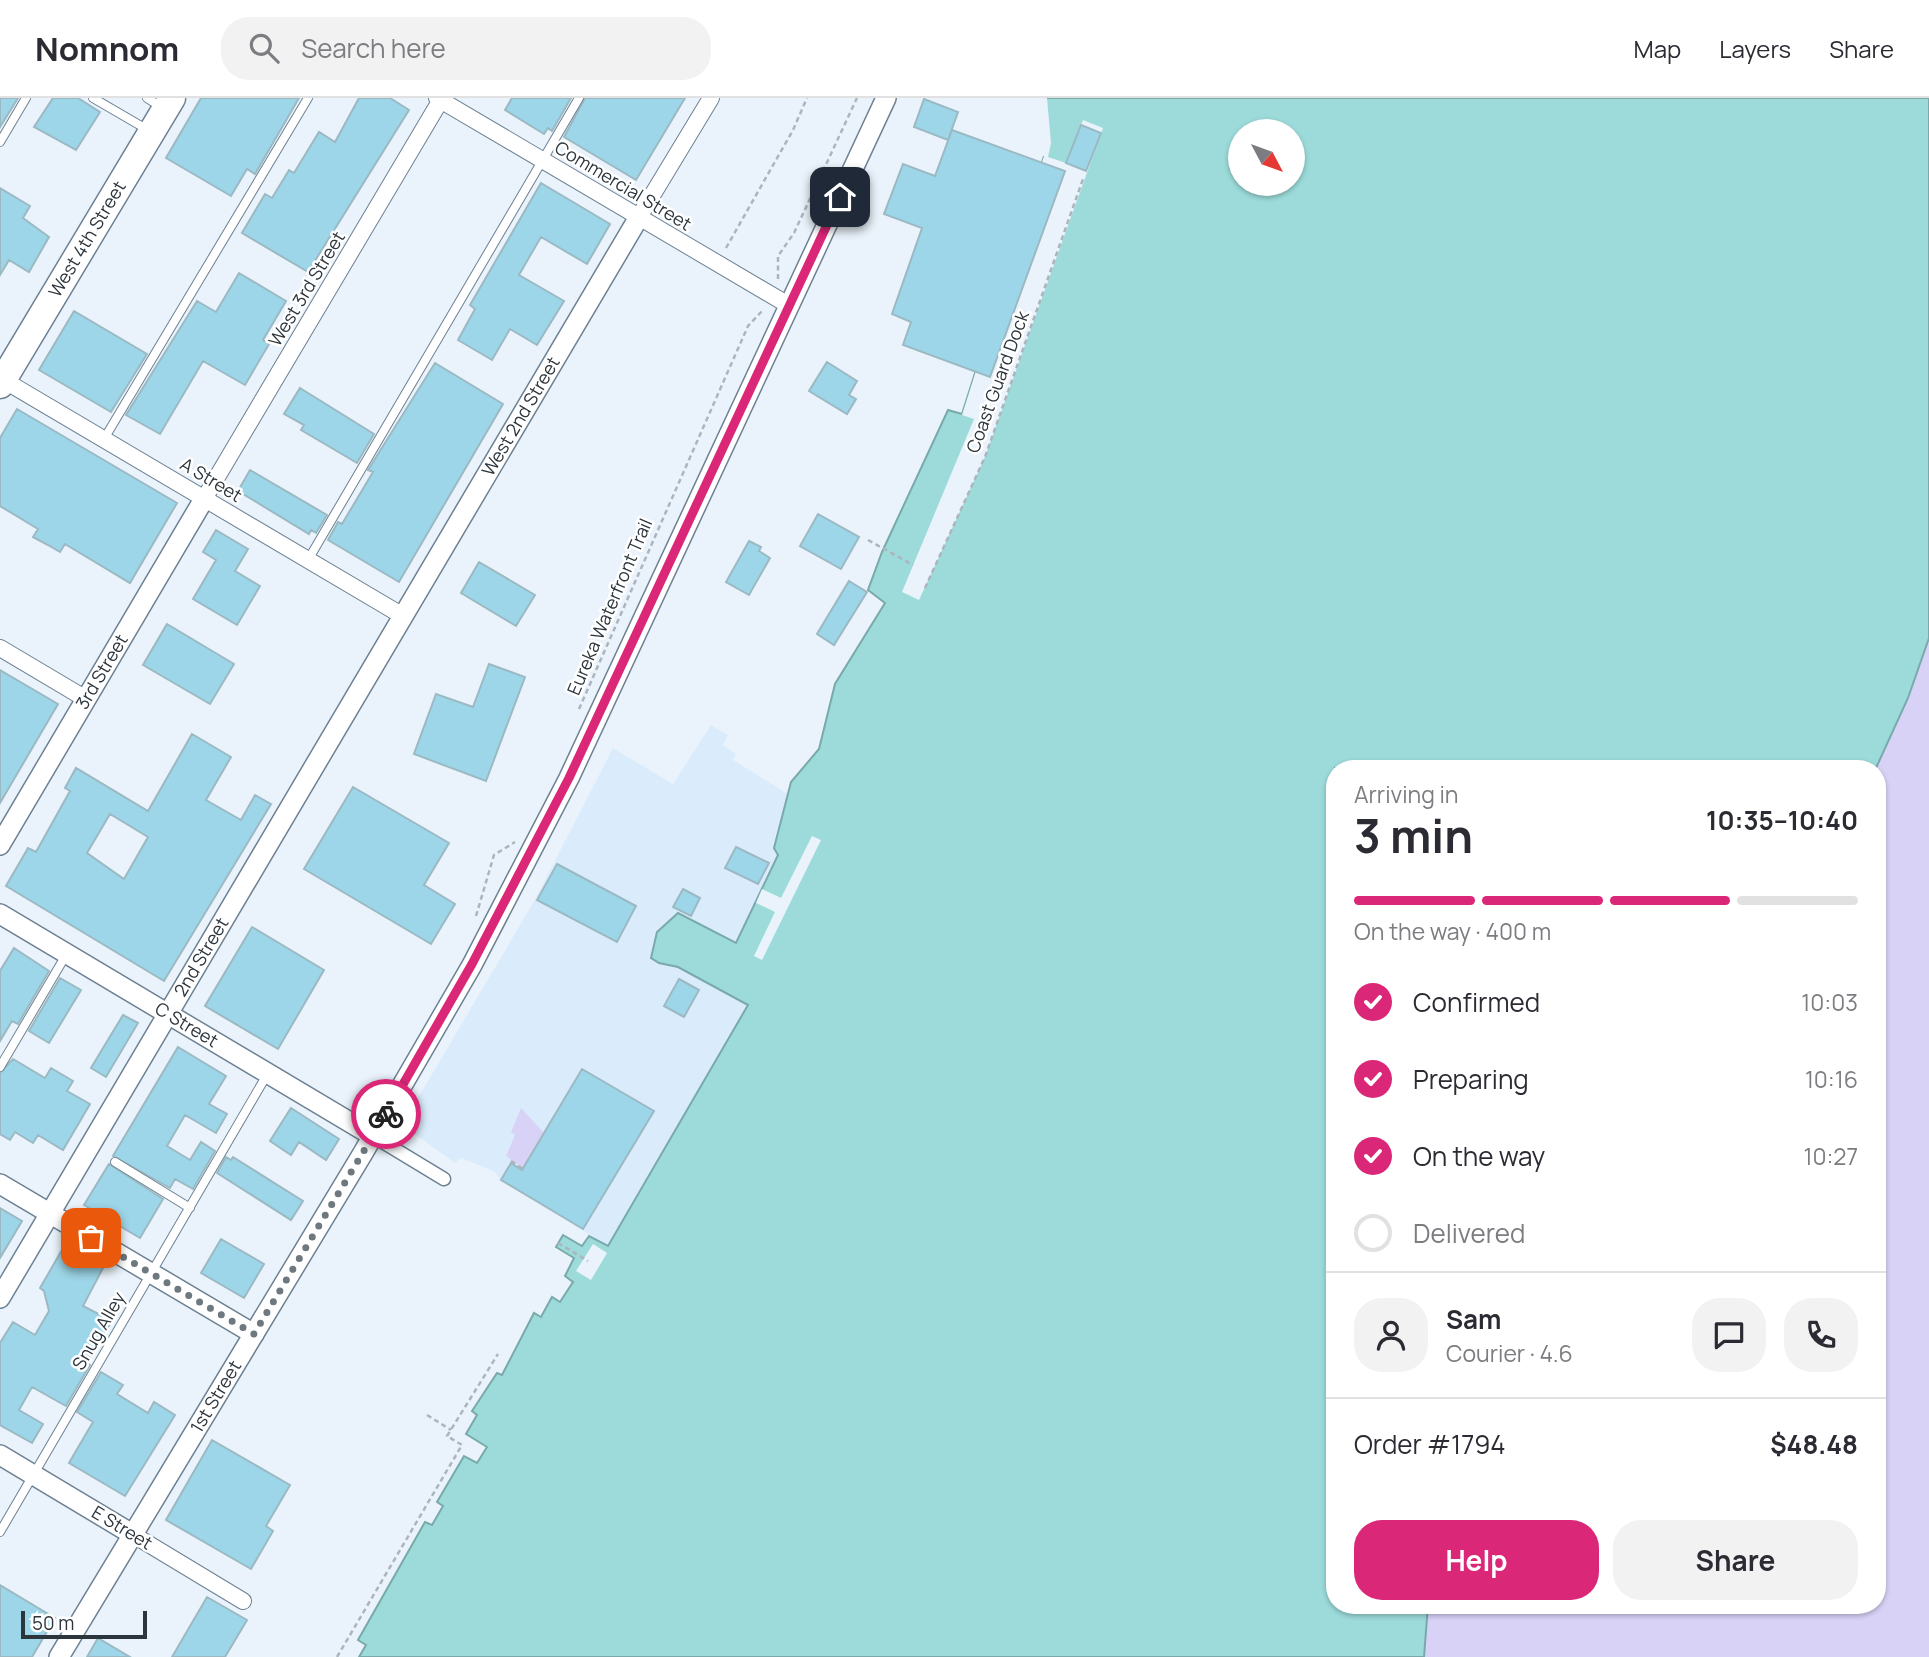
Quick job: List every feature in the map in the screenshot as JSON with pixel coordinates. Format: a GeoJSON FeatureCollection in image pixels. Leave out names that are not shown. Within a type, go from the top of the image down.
{"type":"FeatureCollection","features":[{"type":"Feature","properties":{"kind":"highway","name":"West 4th Street"},"geometry":{"type":"LineString","coordinates":[[1,381],[152,132],[161,102]]}},
{"type":"Feature","properties":{"kind":"street"},"geometry":{"type":"LineString","coordinates":[[639,217],[711,98]]}},
{"type":"Feature","properties":{"kind":"street","name":"1st Street"},"geometry":{"type":"LineString","coordinates":[[59,1657],[373,1136],[472,964],[569,778],[886,98]]}},
{"type":"Feature","properties":{"kind":"street","name":"Commercial Street"},"geometry":{"type":"LineString","coordinates":[[440,99],[790,306]]}},
{"type":"Feature","properties":{"kind":"street","name":"West 3rd Street"},"geometry":{"type":"LineString","coordinates":[[204,499],[440,99]]}},
{"type":"Feature","properties":{"kind":"street","name":"West 2nd Street"},"geometry":{"type":"LineString","coordinates":[[402,616],[639,217]]}},
{"type":"Feature","properties":{"kind":"street","name":"A Street"},"geometry":{"type":"LineString","coordinates":[[1,381],[402,616]]}},
{"type":"Feature","properties":{"kind":"street","name":"3rd Street"},"geometry":{"type":"LineString","coordinates":[[0,845],[204,499]]}},
{"type":"Feature","properties":{"kind":"street","name":"2nd Street"},"geometry":{"type":"LineString","coordinates":[[0,1298],[402,616]]}},
{"type":"Feature","properties":{"kind":"street"},"geometry":{"type":"LineString","coordinates":[[0,648],[86,699]]}},
{"type":"Feature","properties":{"kind":"street","name":"C Street"},"geometry":{"type":"LineString","coordinates":[[0,914],[373,1136]]}},
{"type":"Feature","properties":{"kind":"street"},"geometry":{"type":"LineString","coordinates":[[373,1136],[444,1179]]}},
{"type":"Feature","properties":{"kind":"street"},"geometry":{"type":"LineString","coordinates":[[0,1184],[254,1334]]}},
{"type":"Feature","properties":{"kind":"street","name":"E Street"},"geometry":{"type":"LineString","coordinates":[[0,1455],[243,1601]]}},
{"type":"Feature","properties":{"kind":"lane"},"geometry":{"type":"LineString","coordinates":[[0,142],[26,98]]}},
{"type":"Feature","properties":{"kind":"lane"},"geometry":{"type":"LineString","coordinates":[[93,98],[152,132]]}},
{"type":"Feature","properties":{"kind":"lane"},"geometry":{"type":"LineString","coordinates":[[104,439],[307,98]]}},
{"type":"Feature","properties":{"kind":"lane"},"geometry":{"type":"LineString","coordinates":[[308,560],[579,98]]}},
{"type":"Feature","properties":{"kind":"lane"},"geometry":{"type":"LineString","coordinates":[[0,1068],[66,954]]}},
{"type":"Feature","properties":{"kind":"lane","name":"Snug Alley"},"geometry":{"type":"LineString","coordinates":[[0,1532],[268,1073]]}},
{"type":"Feature","properties":{"kind":"lane"},"geometry":{"type":"LineString","coordinates":[[115,1162],[190,1208]]}},
{"type":"Feature","properties":{"kind":"path"},"geometry":{"type":"LineString","coordinates":[[717,263],[793,130],[807,98]]}},
{"type":"Feature","properties":{"kind":"path","name":"Eureka Waterfront Trail"},"geometry":{"type":"LineString","coordinates":[[575,720],[747,326],[761,316],[779,277],[778,256],[794,233],[857,98]]}},
{"type":"Feature","properties":{"kind":"path","name":"Coast Guard Dock"},"geometry":{"type":"LineString","coordinates":[[925,588],[985,457],[1083,179]]}},
{"type":"Feature","properties":{"kind":"path"},"geometry":{"type":"LineString","coordinates":[[868,540],[913,565]]}},
{"type":"Feature","properties":{"kind":"path"},"geometry":{"type":"LineString","coordinates":[[472,926],[494,855],[520,838]]}},
{"type":"Feature","properties":{"kind":"path"},"geometry":{"type":"LineString","coordinates":[[369,1112],[369,1103],[383,1079]]}},
{"type":"Feature","properties":{"kind":"path"},"geometry":{"type":"LineString","coordinates":[[510,1161],[523,1169]]}},
{"type":"Feature","properties":{"kind":"path"},"geometry":{"type":"LineString","coordinates":[[558,1243],[588,1261]]}},
{"type":"Feature","properties":{"kind":"path"},"geometry":{"type":"LineString","coordinates":[[337,1657],[461,1445],[447,1436],[498,1354]]}},
{"type":"Feature","properties":{"kind":"path"},"geometry":{"type":"LineString","coordinates":[[427,1415],[451,1430]]}},
{"type":"Feature","properties":{"kind":"shaded area"},"geometry":{"type":"Polygon","coordinates":[[[1041,98],[1929,98],[1929,638],[1908,698],[1880,760],[1326,760],[1326,1614],[1427,1614],[1424,1657],[359,1657],[366,1645],[358,1640],[425,1522],[432,1525],[443,1506],[437,1502],[464,1456],[477,1463],[487,1447],[466,1434],[477,1415],[472,1411],[497,1373],[502,1375],[534,1313],[541,1317],[552,1297],[560,1302],[573,1282],[565,1276],[574,1258],[556,1247],[563,1235],[582,1246],[589,1236],[608,1246],[748,1005],[678,967],[659,963],[651,958],[657,932],[678,913],[736,943],[778,855],[774,848],[791,782],[819,749],[835,684],[885,603],[868,590],[882,552],[948,410],[962,414],[1044,156],[1041,98]]]}},
{"type":"Feature","properties":{"kind":"shaded area"},"geometry":{"type":"Polygon","coordinates":[[[1929,98],[1929,1657],[1365,1657],[1364,1614],[1886,1614],[1886,760],[1627,760],[1929,98]]]}},
{"type":"Feature","properties":{"kind":"shaded area"},"geometry":{"type":"Polygon","coordinates":[[[711,725],[728,735],[723,745],[736,754],[733,760],[788,794],[774,848],[779,854],[736,943],[679,913],[659,963],[678,967],[748,1004],[608,1246],[501,1180],[494,1171],[461,1158],[455,1163],[402,1125],[533,903],[613,748],[673,784],[711,725]]]}},
{"type":"Feature","properties":{"kind":"shaded area"},"geometry":{"type":"Polygon","coordinates":[[[521,1108],[544,1133],[523,1168],[506,1156],[515,1135],[511,1132],[521,1108]]]}},
{"type":"Feature","properties":{"kind":"pier"},"geometry":{"type":"Polygon","coordinates":[[[1038,98],[1047,98],[1051,143],[1048,157],[1066,163],[1083,120],[1103,128],[985,457],[919,600],[902,592],[974,419],[962,415],[1044,156],[1041,155],[1038,98]]]}},
{"type":"Feature","properties":{"kind":"pier"},"geometry":{"type":"Polygon","coordinates":[[[812,836],[821,840],[762,960],[754,956],[775,912],[756,903],[762,889],[781,898],[812,836]]]}},
{"type":"Feature","properties":{"kind":"pier"},"geometry":{"type":"Polygon","coordinates":[[[593,1244],[607,1253],[591,1280],[576,1271],[593,1244]]]}},
{"type":"Feature","properties":{"kind":"building"},"geometry":{"type":"Polygon","coordinates":[[[0,98],[18,98],[0,127],[0,98]]]}},
{"type":"Feature","properties":{"kind":"building"},"geometry":{"type":"Polygon","coordinates":[[[53,98],[78,98],[100,112],[76,150],[34,127],[53,98]]]}},
{"type":"Feature","properties":{"kind":"building"},"geometry":{"type":"Polygon","coordinates":[[[201,98],[299,98],[255,174],[247,169],[231,196],[166,158],[201,98]]]}},
{"type":"Feature","properties":{"kind":"building"},"geometry":{"type":"Polygon","coordinates":[[[359,98],[390,98],[409,110],[308,272],[242,233],[265,194],[272,198],[289,170],[294,173],[319,132],[335,142],[359,98]]]}},
{"type":"Feature","properties":{"kind":"building"},"geometry":{"type":"Polygon","coordinates":[[[512,98],[571,98],[552,131],[548,128],[544,134],[505,110],[512,98]]]}},
{"type":"Feature","properties":{"kind":"building"},"geometry":{"type":"Polygon","coordinates":[[[585,98],[685,98],[636,180],[564,137],[585,98]]]}},
{"type":"Feature","properties":{"kind":"building"},"geometry":{"type":"Polygon","coordinates":[[[924,99],[958,112],[948,140],[914,127],[924,99]]]}},
{"type":"Feature","properties":{"kind":"building"},"geometry":{"type":"Polygon","coordinates":[[[1081,125],[1101,133],[1086,171],[1066,163],[1081,125]]]}},
{"type":"Feature","properties":{"kind":"building"},"geometry":{"type":"Polygon","coordinates":[[[952,130],[1065,171],[990,377],[903,345],[911,322],[892,314],[922,228],[884,214],[903,164],[935,176],[952,130]]]}},
{"type":"Feature","properties":{"kind":"building"},"geometry":{"type":"Polygon","coordinates":[[[541,183],[610,224],[587,264],[541,237],[519,275],[564,301],[537,345],[510,329],[492,360],[458,340],[475,309],[470,305],[541,183]]]}},
{"type":"Feature","properties":{"kind":"building"},"geometry":{"type":"Polygon","coordinates":[[[0,188],[30,206],[23,218],[49,237],[29,272],[9,260],[0,275],[0,188]]]}},
{"type":"Feature","properties":{"kind":"building"},"geometry":{"type":"Polygon","coordinates":[[[239,273],[286,301],[263,340],[269,344],[245,385],[203,361],[160,434],[126,415],[197,301],[216,312],[239,273]]]}},
{"type":"Feature","properties":{"kind":"building"},"geometry":{"type":"Polygon","coordinates":[[[74,311],[147,354],[111,412],[39,370],[74,311]]]}},
{"type":"Feature","properties":{"kind":"building"},"geometry":{"type":"Polygon","coordinates":[[[827,362],[857,381],[849,395],[856,399],[847,414],[809,391],[827,362]]]}},
{"type":"Feature","properties":{"kind":"building"},"geometry":{"type":"Polygon","coordinates":[[[435,363],[503,404],[399,582],[328,540],[338,522],[342,524],[373,472],[368,470],[435,363]]]}},
{"type":"Feature","properties":{"kind":"building"},"geometry":{"type":"Polygon","coordinates":[[[300,388],[374,434],[357,463],[301,430],[304,425],[284,414],[300,388]]]}},
{"type":"Feature","properties":{"kind":"building"},"geometry":{"type":"Polygon","coordinates":[[[17,409],[177,503],[130,583],[65,544],[60,552],[33,537],[38,529],[0,506],[0,438],[17,409]]]}},
{"type":"Feature","properties":{"kind":"building"},"geometry":{"type":"Polygon","coordinates":[[[250,470],[327,515],[316,533],[311,530],[309,534],[238,491],[250,470]]]}},
{"type":"Feature","properties":{"kind":"building"},"geometry":{"type":"Polygon","coordinates":[[[818,514],[859,537],[841,569],[800,546],[818,514]]]}},
{"type":"Feature","properties":{"kind":"building"},"geometry":{"type":"Polygon","coordinates":[[[216,530],[248,549],[235,571],[260,586],[237,625],[193,599],[216,560],[203,552],[216,530]]]}},
{"type":"Feature","properties":{"kind":"building"},"geometry":{"type":"Polygon","coordinates":[[[749,541],[761,547],[759,551],[770,558],[749,595],[726,582],[749,541]]]}},
{"type":"Feature","properties":{"kind":"building"},"geometry":{"type":"Polygon","coordinates":[[[479,562],[535,595],[516,626],[461,593],[479,562]]]}},
{"type":"Feature","properties":{"kind":"building"},"geometry":{"type":"Polygon","coordinates":[[[849,581],[867,592],[834,645],[817,634],[849,581]]]}},
{"type":"Feature","properties":{"kind":"building"},"geometry":{"type":"Polygon","coordinates":[[[167,624],[234,664],[210,704],[143,665],[167,624]]]}},
{"type":"Feature","properties":{"kind":"building"},"geometry":{"type":"Polygon","coordinates":[[[489,664],[525,677],[486,781],[414,754],[436,694],[473,707],[489,664]]]}},
{"type":"Feature","properties":{"kind":"building"},"geometry":{"type":"Polygon","coordinates":[[[0,670],[58,704],[0,803],[0,670]]]}},
{"type":"Feature","properties":{"kind":"building"},"geometry":{"type":"Polygon","coordinates":[[[192,734],[231,757],[206,800],[241,820],[255,795],[271,804],[164,981],[6,886],[28,848],[36,852],[70,791],[65,788],[76,768],[148,811],[192,734]],[[110,814],[87,853],[124,879],[148,837],[110,814]]]}},
{"type":"Feature","properties":{"kind":"building"},"geometry":{"type":"Polygon","coordinates":[[[353,787],[449,843],[424,885],[455,904],[431,944],[304,869],[353,787]]]}},
{"type":"Feature","properties":{"kind":"building"},"geometry":{"type":"Polygon","coordinates":[[[736,847],[769,863],[758,884],[725,868],[736,847]]]}},
{"type":"Feature","properties":{"kind":"building"},"geometry":{"type":"Polygon","coordinates":[[[557,864],[636,906],[617,942],[537,900],[557,864]]]}},
{"type":"Feature","properties":{"kind":"building"},"geometry":{"type":"Polygon","coordinates":[[[683,889],[700,898],[691,916],[673,907],[683,889]]]}},
{"type":"Feature","properties":{"kind":"building"},"geometry":{"type":"Polygon","coordinates":[[[252,927],[324,970],[278,1049],[205,1006],[252,927]]]}},
{"type":"Feature","properties":{"kind":"building"},"geometry":{"type":"Polygon","coordinates":[[[14,948],[49,971],[18,1024],[12,1021],[0,1041],[0,971],[14,948]]]}},
{"type":"Feature","properties":{"kind":"building"},"geometry":{"type":"Polygon","coordinates":[[[60,978],[81,990],[49,1043],[29,1031],[60,978]]]}},
{"type":"Feature","properties":{"kind":"building"},"geometry":{"type":"Polygon","coordinates":[[[679,979],[699,990],[684,1017],[664,1006],[679,979]]]}},
{"type":"Feature","properties":{"kind":"building"},"geometry":{"type":"Polygon","coordinates":[[[123,1015],[138,1023],[106,1077],[91,1068],[123,1015]]]}},
{"type":"Feature","properties":{"kind":"building"},"geometry":{"type":"Polygon","coordinates":[[[178,1047],[226,1076],[209,1104],[227,1114],[216,1133],[185,1115],[167,1146],[190,1160],[201,1142],[215,1151],[193,1189],[175,1179],[170,1188],[113,1156],[178,1047]]]}},
{"type":"Feature","properties":{"kind":"building"},"geometry":{"type":"Polygon","coordinates":[[[13,1059],[45,1078],[51,1068],[73,1081],[67,1091],[90,1104],[63,1150],[38,1135],[33,1143],[15,1132],[10,1140],[0,1134],[0,1073],[13,1059]]]}},
{"type":"Feature","properties":{"kind":"building"},"geometry":{"type":"Polygon","coordinates":[[[582,1069],[654,1111],[583,1229],[501,1180],[511,1163],[522,1170],[582,1069]]]}},
{"type":"Feature","properties":{"kind":"building"},"geometry":{"type":"Polygon","coordinates":[[[291,1108],[339,1139],[326,1160],[299,1142],[291,1155],[270,1141],[291,1108]]]}},
{"type":"Feature","properties":{"kind":"building"},"geometry":{"type":"Polygon","coordinates":[[[226,1157],[231,1160],[233,1157],[303,1201],[291,1220],[217,1173],[226,1157]]]}},
{"type":"Feature","properties":{"kind":"building"},"geometry":{"type":"Polygon","coordinates":[[[109,1164],[163,1199],[140,1238],[84,1205],[109,1164]]]}},
{"type":"Feature","properties":{"kind":"building"},"geometry":{"type":"Polygon","coordinates":[[[0,1208],[22,1221],[0,1258],[0,1208]]]}},
{"type":"Feature","properties":{"kind":"building"},"geometry":{"type":"Polygon","coordinates":[[[221,1239],[264,1264],[244,1298],[201,1273],[221,1239]]]}},
{"type":"Feature","properties":{"kind":"building"},"geometry":{"type":"Polygon","coordinates":[[[66,1243],[104,1266],[83,1306],[112,1321],[86,1362],[90,1365],[66,1406],[32,1387],[19,1410],[43,1424],[32,1443],[0,1425],[0,1343],[13,1322],[35,1335],[49,1311],[44,1291],[40,1288],[66,1243]]]}},
{"type":"Feature","properties":{"kind":"building"},"geometry":{"type":"Polygon","coordinates":[[[101,1372],[123,1385],[117,1394],[148,1413],[154,1402],[175,1415],[125,1496],[69,1463],[93,1422],[77,1412],[101,1372]]]}},
{"type":"Feature","properties":{"kind":"building"},"geometry":{"type":"Polygon","coordinates":[[[212,1440],[290,1485],[266,1526],[273,1531],[251,1569],[166,1520],[212,1440]]]}},
{"type":"Feature","properties":{"kind":"building"},"geometry":{"type":"Polygon","coordinates":[[[0,1585],[55,1618],[32,1657],[0,1657],[0,1585]]]}},
{"type":"Feature","properties":{"kind":"building"},"geometry":{"type":"Polygon","coordinates":[[[207,1597],[247,1620],[225,1657],[172,1657],[207,1597]]]}},
{"type":"Feature","properties":{"kind":"building"},"geometry":{"type":"Polygon","coordinates":[[[98,1638],[130,1657],[87,1657],[98,1638]]]}},
{"type":"Feature","properties":{"kind":"way so far"},"geometry":{"type":"LineString","coordinates":[[91,1238],[254,1334],[386,1114]]}},
{"type":"Feature","properties":{"kind":"route"},"geometry":{"type":"LineString","coordinates":[[386,1114],[472,964],[569,778],[840,197]]}}]}
